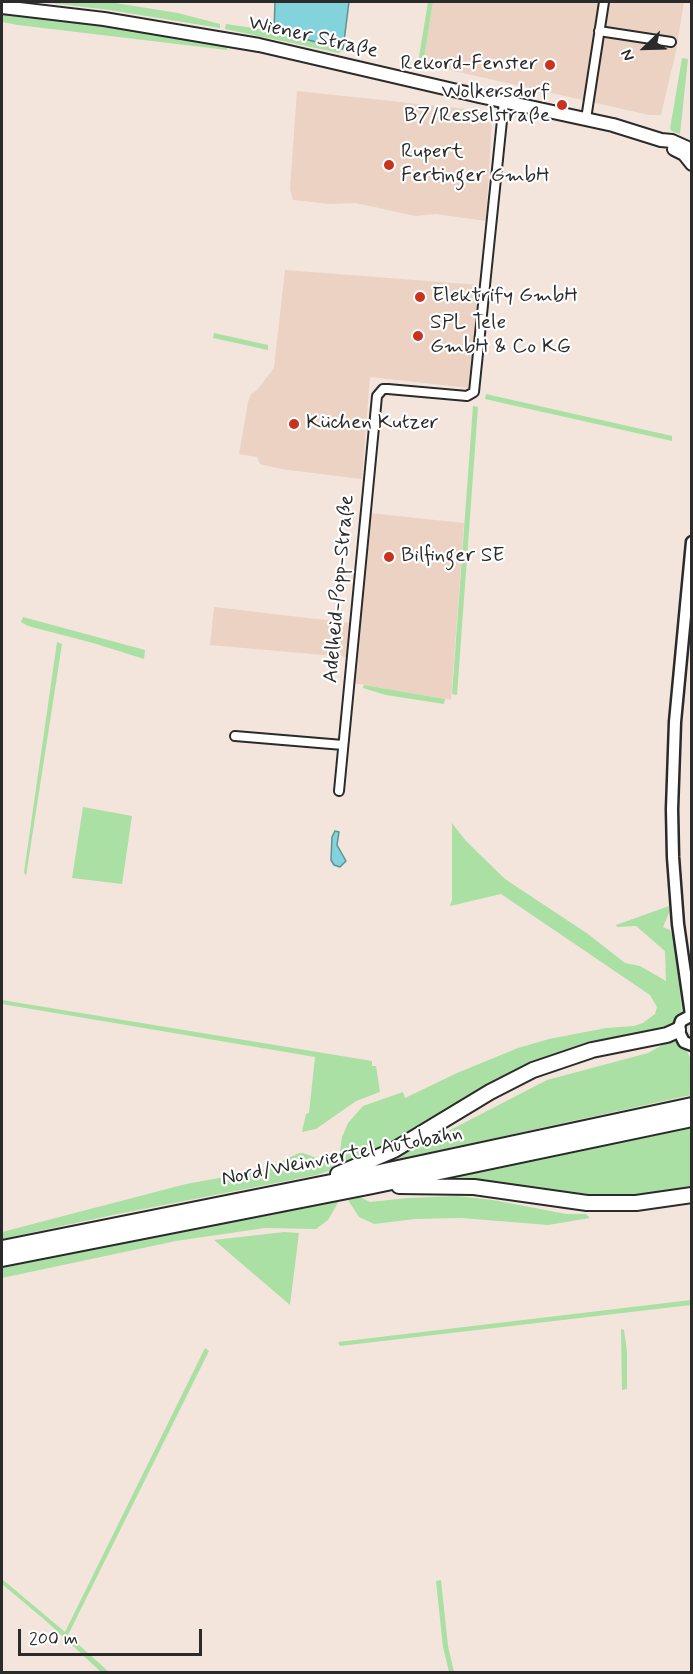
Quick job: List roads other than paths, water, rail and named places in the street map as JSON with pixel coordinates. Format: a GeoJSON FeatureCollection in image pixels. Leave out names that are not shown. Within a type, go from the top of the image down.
{"type":"FeatureCollection","features":[{"type":"Feature","properties":{"kind":"highway"},"geometry":{"type":"LineString","coordinates":[[300,1188],[394,1150],[490,1092],[533,1070],[592,1050],[667,1035],[678,1030]]}},
{"type":"Feature","properties":{"kind":"highway","name":"Nord/Weinviertel Autobahn"},"geometry":{"type":"LineString","coordinates":[[2,1248],[691,1110]]}},
{"type":"Feature","properties":{"kind":"highway","name":"Nord/Weinviertel Autobahn"},"geometry":{"type":"LineString","coordinates":[[2,1259],[373,1186],[691,1110]]}},
{"type":"Feature","properties":{"kind":"highway"},"geometry":{"type":"LineString","coordinates":[[373,1186],[474,1187],[556,1200],[595,1203],[636,1203],[692,1196]]}},
{"type":"Feature","properties":{"kind":"main road","name":"Wiener Straße"},"geometry":{"type":"LineString","coordinates":[[2,7],[104,19],[249,43],[613,125],[661,140],[672,141],[692,150]]}},
{"type":"Feature","properties":{"kind":"main road"},"geometry":{"type":"LineString","coordinates":[[661,140],[684,154],[692,165],[692,171]]}},
{"type":"Feature","properties":{"kind":"main road"},"geometry":{"type":"LineString","coordinates":[[692,542],[675,722],[672,808],[673,866],[678,924],[691,1015],[681,1021],[678,1030],[684,1042],[692,1045]]}},
{"type":"Feature","properties":{"kind":"street"},"geometry":{"type":"LineString","coordinates":[[586,119],[602,2]]}},
{"type":"Feature","properties":{"kind":"street"},"geometry":{"type":"LineString","coordinates":[[599,31],[671,42]]}},
{"type":"Feature","properties":{"kind":"street","name":"Adelheid-Popp-Straße"},"geometry":{"type":"LineString","coordinates":[[339,792],[376,402],[380,392],[388,389],[467,396],[472,395],[476,388],[504,101]]}},
{"type":"Feature","properties":{"kind":"street"},"geometry":{"type":"LineString","coordinates":[[235,736],[343,745]]}},
{"type":"Feature","properties":{"kind":"water"},"geometry":{"type":"Polygon","coordinates":[[[275,2],[349,2],[343,49],[274,31],[275,2]]]}},
{"type":"Feature","properties":{"kind":"water"},"geometry":{"type":"Polygon","coordinates":[[[335,831],[339,832],[337,845],[346,861],[340,867],[334,865],[331,860],[332,837],[335,831]]]}},
{"type":"Feature","properties":{"kind":"place","name":"Rekord-Fenster"},"geometry":{"type":"Point","coordinates":[550,65]}},
{"type":"Feature","properties":{"kind":"place","name":"Wolkersdorf B7/Resselstraße"},"geometry":{"type":"Point","coordinates":[562,105]}},
{"type":"Feature","properties":{"kind":"place","name":"Rupert Fertinger GmbH"},"geometry":{"type":"Point","coordinates":[389,165]}},
{"type":"Feature","properties":{"kind":"place","name":"Elektrify GmbH"},"geometry":{"type":"Point","coordinates":[420,297]}},
{"type":"Feature","properties":{"kind":"place","name":"SPL Tele GmbH & Co KG"},"geometry":{"type":"Point","coordinates":[418,336]}},
{"type":"Feature","properties":{"kind":"place","name":"Küchen Kutzer"},"geometry":{"type":"Point","coordinates":[294,424]}},
{"type":"Feature","properties":{"kind":"place","name":"Bilfinger SE"},"geometry":{"type":"Point","coordinates":[389,557]}}]}
